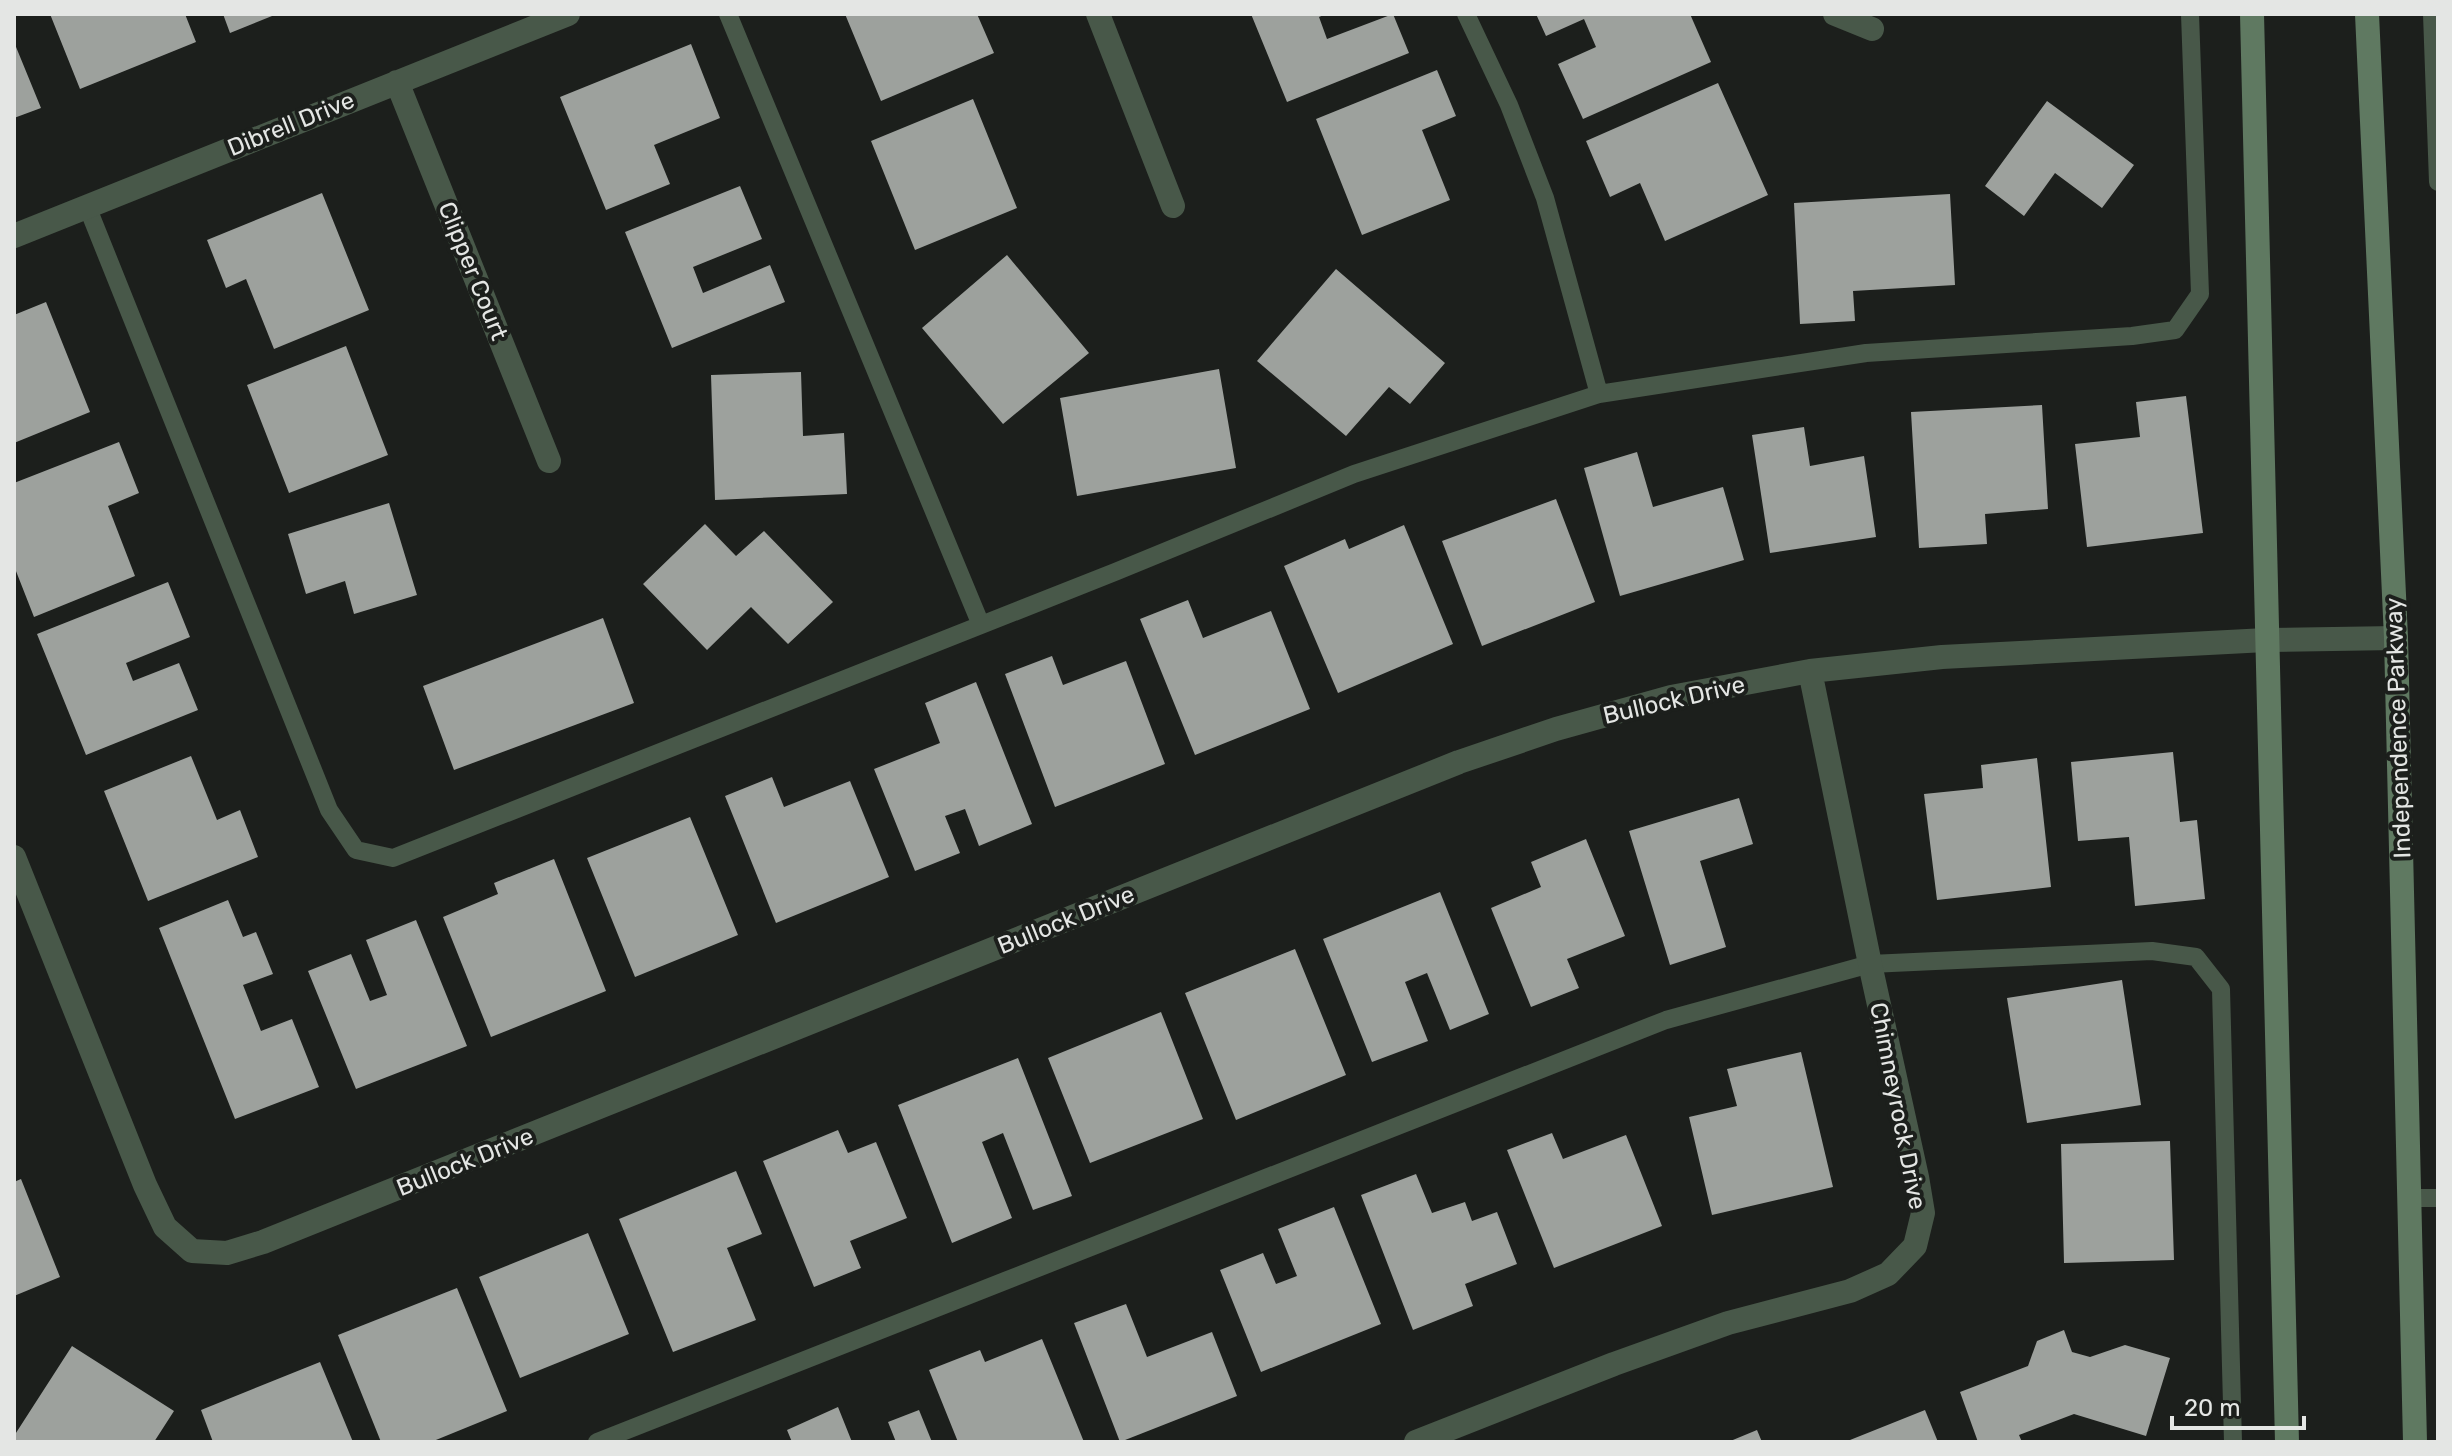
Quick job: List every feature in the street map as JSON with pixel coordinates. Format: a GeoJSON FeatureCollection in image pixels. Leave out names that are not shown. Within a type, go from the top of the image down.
{"type":"FeatureCollection","features":[{"type":"Feature","properties":{"kind":"main road"},"geometry":{"type":"LineString","coordinates":[[2252,14],[2287,1442]]}},
{"type":"Feature","properties":{"kind":"main road","name":"Independence Parkway"},"geometry":{"type":"LineString","coordinates":[[2367,14],[2396,638],[2415,1442]]}},
{"type":"Feature","properties":{"kind":"street","name":"Dibrell Drive"},"geometry":{"type":"LineString","coordinates":[[14,236],[568,14]]}},
{"type":"Feature","properties":{"kind":"street"},"geometry":{"type":"LineString","coordinates":[[1098,14],[1173,206]]}},
{"type":"Feature","properties":{"kind":"street"},"geometry":{"type":"LineString","coordinates":[[1835,14],[1872,29]]}},
{"type":"Feature","properties":{"kind":"street","name":"Clipper Court"},"geometry":{"type":"LineString","coordinates":[[397,82],[549,461]]}},
{"type":"Feature","properties":{"kind":"street","name":"Bullock Drive"},"geometry":{"type":"LineString","coordinates":[[14,857],[145,1185],[165,1227],[192,1251],[227,1253],[263,1242],[1459,762],[1556,729],[1671,697],[1810,671],[1942,657],[2266,640],[2396,638]]}},
{"type":"Feature","properties":{"kind":"street","name":"Chimneyrock Drive"},"geometry":{"type":"LineString","coordinates":[[1416,1442],[1656,1348],[1728,1323],[1850,1291],[1888,1274],[1915,1246],[1923,1213],[1810,671]]}},
{"type":"Feature","properties":{"kind":"lane"},"geometry":{"type":"LineString","coordinates":[[728,14],[981,625]]}},
{"type":"Feature","properties":{"kind":"lane"},"geometry":{"type":"LineString","coordinates":[[1466,14],[1509,105],[1545,198],[1599,394]]}},
{"type":"Feature","properties":{"kind":"lane"},"geometry":{"type":"LineString","coordinates":[[87,206],[329,810],[356,850],[393,858],[1354,474],[1599,394],[1866,353],[2117,337],[2175,330],[2200,294],[2190,14]]}},
{"type":"Feature","properties":{"kind":"lane"},"geometry":{"type":"LineString","coordinates":[[2432,14],[2438,182]]}},
{"type":"Feature","properties":{"kind":"lane"},"geometry":{"type":"LineString","coordinates":[[597,1442],[1666,1020],[1870,964],[2152,951],[2196,957],[2221,989],[2233,1442]]}},
{"type":"Feature","properties":{"kind":"lane"},"geometry":{"type":"LineString","coordinates":[[2409,1198],[2438,1198]]}},
{"type":"Feature","properties":{"kind":"building"},"geometry":{"type":"Polygon","coordinates":[[[50,14],[185,14],[196,42],[80,89],[50,14]]]}},
{"type":"Feature","properties":{"kind":"building"},"geometry":{"type":"Polygon","coordinates":[[[223,14],[277,14],[230,33],[223,14]]]}},
{"type":"Feature","properties":{"kind":"building"},"geometry":{"type":"Polygon","coordinates":[[[845,14],[977,14],[994,53],[881,101],[845,14]]]}},
{"type":"Feature","properties":{"kind":"building"},"geometry":{"type":"Polygon","coordinates":[[[1251,14],[1326,14],[1319,17],[1327,39],[1393,14],[1409,53],[1287,102],[1251,14]]]}},
{"type":"Feature","properties":{"kind":"building"},"geometry":{"type":"Polygon","coordinates":[[[1536,14],[1690,14],[1711,62],[1583,119],[1558,64],[1596,47],[1584,19],[1546,36],[1536,14]]]}},
{"type":"Feature","properties":{"kind":"building"},"geometry":{"type":"Polygon","coordinates":[[[14,42],[41,108],[14,118],[14,42]]]}},
{"type":"Feature","properties":{"kind":"building"},"geometry":{"type":"Polygon","coordinates":[[[691,44],[720,118],[654,145],[670,184],[606,210],[560,97],[691,44]]]}},
{"type":"Feature","properties":{"kind":"building"},"geometry":{"type":"Polygon","coordinates":[[[1437,70],[1456,116],[1422,130],[1450,200],[1362,235],[1316,119],[1437,70]]]}},
{"type":"Feature","properties":{"kind":"building"},"geometry":{"type":"Polygon","coordinates":[[[1718,83],[1768,195],[1665,241],[1640,183],[1610,197],[1586,141],[1718,83]]]}},
{"type":"Feature","properties":{"kind":"building"},"geometry":{"type":"Polygon","coordinates":[[[973,99],[1017,208],[915,250],[871,141],[973,99]]]}},
{"type":"Feature","properties":{"kind":"building"},"geometry":{"type":"Polygon","coordinates":[[[2047,101],[2134,165],[2102,208],[2055,173],[2024,216],[1985,186],[2047,101]]]}},
{"type":"Feature","properties":{"kind":"building"},"geometry":{"type":"Polygon","coordinates":[[[740,186],[762,239],[693,267],[703,293],[770,265],[785,302],[672,348],[625,232],[740,186]]]}},
{"type":"Feature","properties":{"kind":"building"},"geometry":{"type":"Polygon","coordinates":[[[322,193],[369,310],[274,349],[246,279],[226,288],[207,240],[322,193]]]}},
{"type":"Feature","properties":{"kind":"building"},"geometry":{"type":"Polygon","coordinates":[[[1950,194],[1955,285],[1853,291],[1855,321],[1800,324],[1794,203],[1950,194]]]}},
{"type":"Feature","properties":{"kind":"building"},"geometry":{"type":"Polygon","coordinates":[[[1007,255],[1089,353],[1003,424],[922,328],[1007,255]]]}},
{"type":"Feature","properties":{"kind":"building"},"geometry":{"type":"Polygon","coordinates":[[[1336,269],[1445,363],[1410,404],[1389,387],[1346,436],[1257,361],[1336,269]]]}},
{"type":"Feature","properties":{"kind":"building"},"geometry":{"type":"Polygon","coordinates":[[[46,302],[90,412],[14,443],[14,315],[46,302]]]}},
{"type":"Feature","properties":{"kind":"building"},"geometry":{"type":"Polygon","coordinates":[[[346,346],[388,455],[289,493],[247,385],[346,346]]]}},
{"type":"Feature","properties":{"kind":"building"},"geometry":{"type":"Polygon","coordinates":[[[1219,369],[1236,468],[1077,496],[1060,398],[1219,369]]]}},
{"type":"Feature","properties":{"kind":"building"},"geometry":{"type":"Polygon","coordinates":[[[801,372],[803,436],[844,433],[847,494],[715,500],[711,375],[801,372]]]}},
{"type":"Feature","properties":{"kind":"building"},"geometry":{"type":"Polygon","coordinates":[[[2186,396],[2203,533],[2087,547],[2075,444],[2140,437],[2136,402],[2186,396]]]}},
{"type":"Feature","properties":{"kind":"building"},"geometry":{"type":"Polygon","coordinates":[[[2042,405],[2048,509],[1985,514],[1987,544],[1919,548],[1911,412],[2042,405]]]}},
{"type":"Feature","properties":{"kind":"building"},"geometry":{"type":"Polygon","coordinates":[[[1804,427],[1810,466],[1864,456],[1876,537],[1770,553],[1752,435],[1804,427]]]}},
{"type":"Feature","properties":{"kind":"building"},"geometry":{"type":"Polygon","coordinates":[[[119,442],[139,493],[108,506],[135,576],[34,617],[14,566],[14,483],[119,442]]]}},
{"type":"Feature","properties":{"kind":"building"},"geometry":{"type":"Polygon","coordinates":[[[1637,452],[1653,507],[1723,487],[1744,560],[1620,596],[1584,468],[1637,452]]]}},
{"type":"Feature","properties":{"kind":"building"},"geometry":{"type":"Polygon","coordinates":[[[1556,499],[1595,602],[1482,646],[1442,541],[1556,499]]]}},
{"type":"Feature","properties":{"kind":"building"},"geometry":{"type":"Polygon","coordinates":[[[389,503],[417,595],[354,614],[345,581],[306,594],[288,534],[389,503]]]}},
{"type":"Feature","properties":{"kind":"building"},"geometry":{"type":"Polygon","coordinates":[[[705,524],[736,556],[764,531],[833,602],[788,644],[751,607],[707,650],[643,584],[705,524]]]}},
{"type":"Feature","properties":{"kind":"building"},"geometry":{"type":"Polygon","coordinates":[[[1404,525],[1453,644],[1338,693],[1284,566],[1345,539],[1349,549],[1404,525]]]}},
{"type":"Feature","properties":{"kind":"building"},"geometry":{"type":"Polygon","coordinates":[[[168,582],[190,637],[126,663],[133,681],[179,663],[198,710],[86,755],[37,634],[168,582]]]}},
{"type":"Feature","properties":{"kind":"building"},"geometry":{"type":"Polygon","coordinates":[[[1188,600],[1203,638],[1271,611],[1310,709],[1195,755],[1140,619],[1188,600]]]}},
{"type":"Feature","properties":{"kind":"building"},"geometry":{"type":"Polygon","coordinates":[[[603,618],[634,703],[454,770],[423,686],[603,618]]]}},
{"type":"Feature","properties":{"kind":"building"},"geometry":{"type":"Polygon","coordinates":[[[1052,656],[1063,685],[1126,661],[1165,764],[1055,807],[1005,674],[1052,656]]]}},
{"type":"Feature","properties":{"kind":"building"},"geometry":{"type":"Polygon","coordinates":[[[976,682],[1032,824],[979,846],[965,809],[945,816],[960,853],[915,871],[874,769],[940,743],[925,703],[976,682]]]}},
{"type":"Feature","properties":{"kind":"building"},"geometry":{"type":"Polygon","coordinates":[[[2173,752],[2180,822],[2197,820],[2205,899],[2135,906],[2129,837],[2078,841],[2071,762],[2173,752]]]}},
{"type":"Feature","properties":{"kind":"building"},"geometry":{"type":"Polygon","coordinates":[[[191,756],[217,820],[240,810],[258,857],[148,901],[104,791],[191,756]]]}},
{"type":"Feature","properties":{"kind":"building"},"geometry":{"type":"Polygon","coordinates":[[[2037,758],[2051,887],[1937,900],[1924,794],[1983,788],[1981,765],[2037,758]]]}},
{"type":"Feature","properties":{"kind":"building"},"geometry":{"type":"Polygon","coordinates":[[[772,777],[784,807],[850,781],[889,877],[776,923],[725,796],[772,777]]]}},
{"type":"Feature","properties":{"kind":"building"},"geometry":{"type":"Polygon","coordinates":[[[1739,798],[1753,844],[1700,861],[1726,947],[1670,965],[1629,831],[1739,798]]]}},
{"type":"Feature","properties":{"kind":"building"},"geometry":{"type":"Polygon","coordinates":[[[690,817],[738,935],[635,977],[587,858],[690,817]]]}},
{"type":"Feature","properties":{"kind":"building"},"geometry":{"type":"Polygon","coordinates":[[[1586,839],[1625,936],[1567,959],[1579,988],[1531,1007],[1491,908],[1541,887],[1531,862],[1586,839]]]}},
{"type":"Feature","properties":{"kind":"building"},"geometry":{"type":"Polygon","coordinates":[[[554,859],[606,991],[491,1037],[443,917],[498,894],[494,883],[554,859]]]}},
{"type":"Feature","properties":{"kind":"building"},"geometry":{"type":"Polygon","coordinates":[[[1440,892],[1489,1014],[1450,1030],[1427,973],[1405,982],[1428,1041],[1372,1062],[1323,939],[1440,892]]]}},
{"type":"Feature","properties":{"kind":"building"},"geometry":{"type":"Polygon","coordinates":[[[228,900],[243,937],[256,932],[273,974],[243,985],[261,1031],[292,1019],[319,1087],[235,1119],[159,928],[228,900]]]}},
{"type":"Feature","properties":{"kind":"building"},"geometry":{"type":"Polygon","coordinates":[[[416,920],[467,1046],[356,1089],[308,971],[351,954],[370,1001],[387,995],[366,940],[416,920]]]}},
{"type":"Feature","properties":{"kind":"building"},"geometry":{"type":"Polygon","coordinates":[[[1295,949],[1346,1075],[1236,1120],[1185,993],[1295,949]]]}},
{"type":"Feature","properties":{"kind":"building"},"geometry":{"type":"Polygon","coordinates":[[[2122,980],[2141,1105],[2027,1123],[2007,998],[2122,980]]]}},
{"type":"Feature","properties":{"kind":"building"},"geometry":{"type":"Polygon","coordinates":[[[1161,1012],[1203,1119],[1090,1163],[1048,1058],[1161,1012]]]}},
{"type":"Feature","properties":{"kind":"building"},"geometry":{"type":"Polygon","coordinates":[[[1801,1052],[1833,1187],[1712,1215],[1689,1117],[1737,1106],[1727,1069],[1801,1052]]]}},
{"type":"Feature","properties":{"kind":"building"},"geometry":{"type":"Polygon","coordinates":[[[1018,1058],[1072,1196],[1033,1210],[1003,1133],[982,1142],[1012,1218],[952,1243],[898,1105],[1018,1058]]]}},
{"type":"Feature","properties":{"kind":"building"},"geometry":{"type":"Polygon","coordinates":[[[838,1130],[848,1153],[876,1142],[907,1218],[850,1241],[861,1268],[814,1287],[763,1161],[838,1130]]]}},
{"type":"Feature","properties":{"kind":"building"},"geometry":{"type":"Polygon","coordinates":[[[1552,1133],[1563,1159],[1626,1135],[1662,1226],[1554,1268],[1507,1150],[1552,1133]]]}},
{"type":"Feature","properties":{"kind":"building"},"geometry":{"type":"Polygon","coordinates":[[[2170,1141],[2174,1260],[2064,1263],[2061,1144],[2170,1141]]]}},
{"type":"Feature","properties":{"kind":"building"},"geometry":{"type":"Polygon","coordinates":[[[736,1171],[762,1234],[727,1248],[756,1320],[673,1352],[619,1219],[736,1171]]]}},
{"type":"Feature","properties":{"kind":"building"},"geometry":{"type":"Polygon","coordinates":[[[1416,1174],[1432,1213],[1465,1202],[1472,1221],[1497,1212],[1517,1264],[1465,1284],[1473,1306],[1413,1330],[1361,1195],[1416,1174]]]}},
{"type":"Feature","properties":{"kind":"building"},"geometry":{"type":"Polygon","coordinates":[[[21,1179],[60,1277],[14,1296],[14,1182],[21,1179]]]}},
{"type":"Feature","properties":{"kind":"building"},"geometry":{"type":"Polygon","coordinates":[[[1334,1207],[1381,1324],[1261,1372],[1220,1270],[1263,1253],[1276,1284],[1297,1276],[1278,1229],[1334,1207]]]}},
{"type":"Feature","properties":{"kind":"building"},"geometry":{"type":"Polygon","coordinates":[[[588,1233],[629,1334],[520,1378],[479,1277],[588,1233]]]}},
{"type":"Feature","properties":{"kind":"building"},"geometry":{"type":"Polygon","coordinates":[[[457,1288],[507,1411],[431,1442],[381,1442],[338,1335],[457,1288]]]}},
{"type":"Feature","properties":{"kind":"building"},"geometry":{"type":"Polygon","coordinates":[[[1126,1304],[1147,1357],[1212,1332],[1237,1396],[1120,1442],[1074,1323],[1126,1304]]]}},
{"type":"Feature","properties":{"kind":"building"},"geometry":{"type":"Polygon","coordinates":[[[2064,1330],[2072,1352],[2090,1357],[2125,1345],[2170,1358],[2146,1436],[2074,1414],[2019,1435],[2022,1442],[1978,1442],[1960,1392],[2028,1366],[2037,1341],[2064,1330]]]}},
{"type":"Feature","properties":{"kind":"building"},"geometry":{"type":"Polygon","coordinates":[[[1042,1339],[1084,1442],[958,1442],[929,1370],[980,1350],[985,1362],[1042,1339]]]}},
{"type":"Feature","properties":{"kind":"building"},"geometry":{"type":"Polygon","coordinates":[[[72,1346],[174,1411],[154,1442],[14,1442],[14,1436],[72,1346]]]}},
{"type":"Feature","properties":{"kind":"building"},"geometry":{"type":"Polygon","coordinates":[[[320,1362],[353,1442],[213,1442],[201,1410],[320,1362]]]}},
{"type":"Feature","properties":{"kind":"building"},"geometry":{"type":"Polygon","coordinates":[[[838,1407],[852,1442],[792,1442],[787,1430],[838,1407]]]}},
{"type":"Feature","properties":{"kind":"building"},"geometry":{"type":"Polygon","coordinates":[[[919,1410],[932,1442],[896,1442],[888,1422],[919,1410]]]}},
{"type":"Feature","properties":{"kind":"building"},"geometry":{"type":"Polygon","coordinates":[[[1925,1410],[1938,1442],[1845,1442],[1925,1410]]]}},
{"type":"Feature","properties":{"kind":"building"},"geometry":{"type":"Polygon","coordinates":[[[1757,1430],[1762,1442],[1728,1442],[1757,1430]]]}}]}
